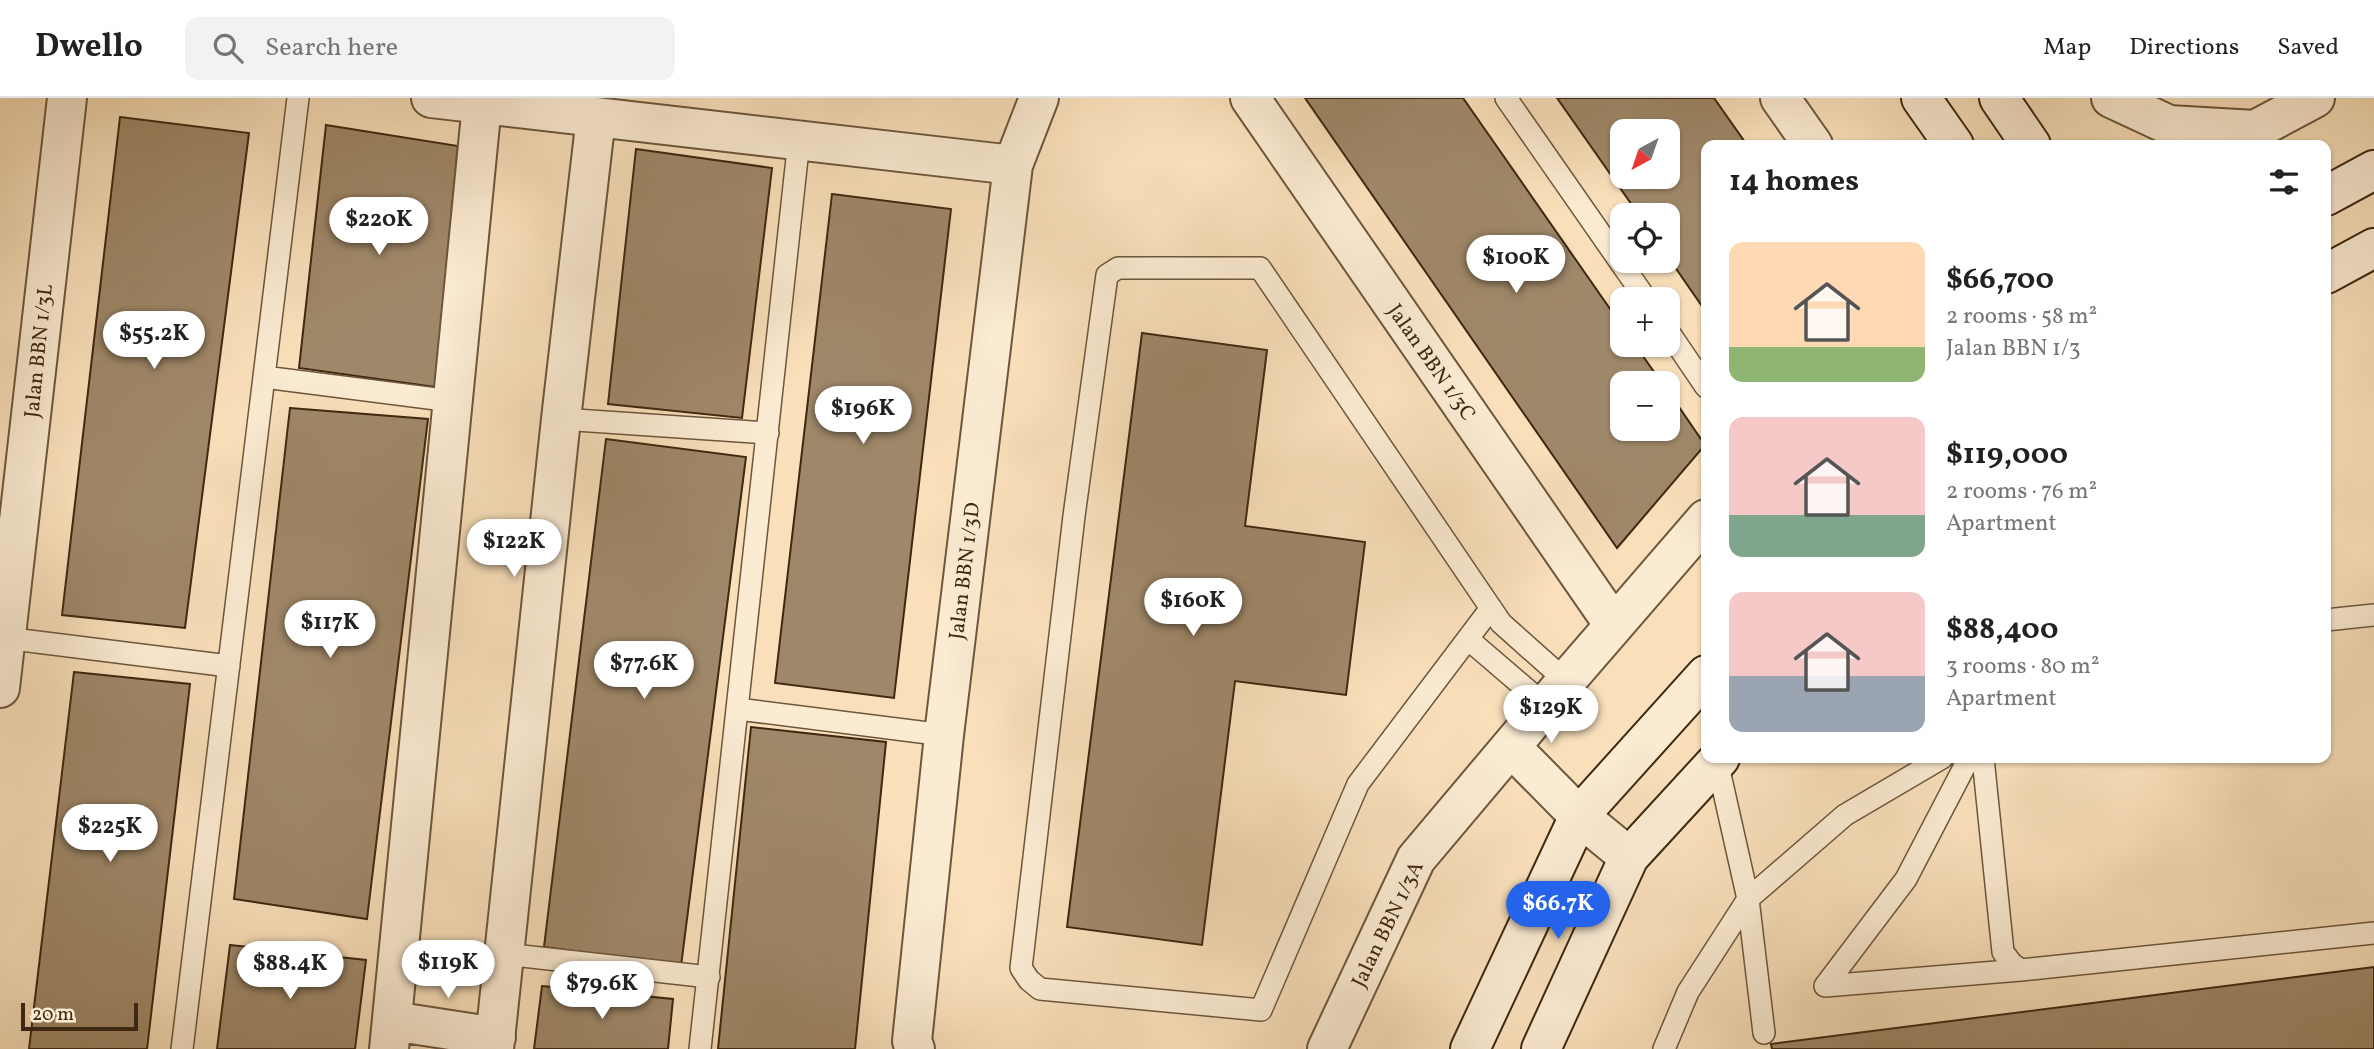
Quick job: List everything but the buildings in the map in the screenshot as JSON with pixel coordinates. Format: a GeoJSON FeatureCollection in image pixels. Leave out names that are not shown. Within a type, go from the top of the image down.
{"type":"FeatureCollection","features":[{"type":"Feature","properties":{"kind":"street","name":"Jalan BBN 1/3L"},"geometry":{"type":"LineString","coordinates":[[2,658],[67,98]]}},
{"type":"Feature","properties":{"kind":"street"},"geometry":{"type":"LineString","coordinates":[[431,98],[1013,165]]}},
{"type":"Feature","properties":{"kind":"street","name":"Jalan BBN 1/3D"},"geometry":{"type":"LineString","coordinates":[[915,1049],[912,1041],[944,735],[1013,165],[1039,98]]}},
{"type":"Feature","properties":{"kind":"street","name":"Jalan BBN 1/3C"},"geometry":{"type":"LineString","coordinates":[[1250,98],[1614,625]]}},
{"type":"Feature","properties":{"kind":"street"},"geometry":{"type":"LineString","coordinates":[[1780,98],[1809,140]]}},
{"type":"Feature","properties":{"kind":"street"},"geometry":{"type":"LineString","coordinates":[[1921,98],[1950,140]]}},
{"type":"Feature","properties":{"kind":"street"},"geometry":{"type":"LineString","coordinates":[[1999,98],[2028,140]]}},
{"type":"Feature","properties":{"kind":"street"},"geometry":{"type":"LineString","coordinates":[[2111,98],[2169,125],[2255,130],[2315,98]]}},
{"type":"Feature","properties":{"kind":"street"},"geometry":{"type":"LineString","coordinates":[[482,104],[391,1035],[495,1043],[596,117]]}},
{"type":"Feature","properties":{"kind":"street"},"geometry":{"type":"LineString","coordinates":[[2331,193],[2374,170]]}},
{"type":"Feature","properties":{"kind":"street"},"geometry":{"type":"LineString","coordinates":[[2331,271],[2374,248]]}},
{"type":"Feature","properties":{"kind":"street","name":"Jalan BBN 1/3A"},"geometry":{"type":"LineString","coordinates":[[1327,1049],[1416,859],[1701,525]]}},
{"type":"Feature","properties":{"kind":"street"},"geometry":{"type":"LineString","coordinates":[[1470,1049],[1579,816],[1701,681]]}},
{"type":"Feature","properties":{"kind":"street"},"geometry":{"type":"LineString","coordinates":[[1511,747],[1579,816],[1629,857]]}},
{"type":"Feature","properties":{"kind":"street"},"geometry":{"type":"LineString","coordinates":[[1541,1049],[1629,857],[1714,763]]}},
{"type":"Feature","properties":{"kind":"lane"},"geometry":{"type":"LineString","coordinates":[[182,1049],[298,98]]}},
{"type":"Feature","properties":{"kind":"lane"},"geometry":{"type":"LineString","coordinates":[[1506,98],[1638,287]]}},
{"type":"Feature","properties":{"kind":"lane"},"geometry":{"type":"LineString","coordinates":[[700,1049],[799,140]]}},
{"type":"Feature","properties":{"kind":"lane"},"geometry":{"type":"LineString","coordinates":[[1491,608],[1358,784],[1261,1010],[1040,989],[1029,980],[1021,968],[1074,516],[1107,275],[1118,268],[1261,268],[1491,608],[1501,623],[1556,693]]}},
{"type":"Feature","properties":{"kind":"lane"},"geometry":{"type":"LineString","coordinates":[[2331,281],[2374,268]]}},
{"type":"Feature","properties":{"kind":"lane"},"geometry":{"type":"LineString","coordinates":[[1680,349],[1701,380]]}},
{"type":"Feature","properties":{"kind":"lane"},"geometry":{"type":"LineString","coordinates":[[264,377],[453,401]]}},
{"type":"Feature","properties":{"kind":"lane"},"geometry":{"type":"LineString","coordinates":[[561,419],[768,433]]}},
{"type":"Feature","properties":{"kind":"lane"},"geometry":{"type":"LineString","coordinates":[[2331,619],[2374,615]]}},
{"type":"Feature","properties":{"kind":"lane"},"geometry":{"type":"LineString","coordinates":[[1468,639],[1556,693]]}},
{"type":"Feature","properties":{"kind":"lane"},"geometry":{"type":"LineString","coordinates":[[2,658],[229,666]]}},
{"type":"Feature","properties":{"kind":"lane"},"geometry":{"type":"LineString","coordinates":[[738,709],[944,735]]}},
{"type":"Feature","properties":{"kind":"lane"},"geometry":{"type":"LineString","coordinates":[[1719,763],[1748,899],[1764,1033]]}},
{"type":"Feature","properties":{"kind":"lane"},"geometry":{"type":"LineString","coordinates":[[1664,1049],[1688,992],[1748,899],[1845,815],[1933,763]]}},
{"type":"Feature","properties":{"kind":"lane"},"geometry":{"type":"LineString","coordinates":[[1966,763],[1906,879],[1825,986],[2021,970],[2374,933]]}},
{"type":"Feature","properties":{"kind":"lane"},"geometry":{"type":"LineString","coordinates":[[1984,763],[2003,952],[2012,964],[2021,970]]}},
{"type":"Feature","properties":{"kind":"lane"},"geometry":{"type":"LineString","coordinates":[[505,954],[709,977]]}}]}
